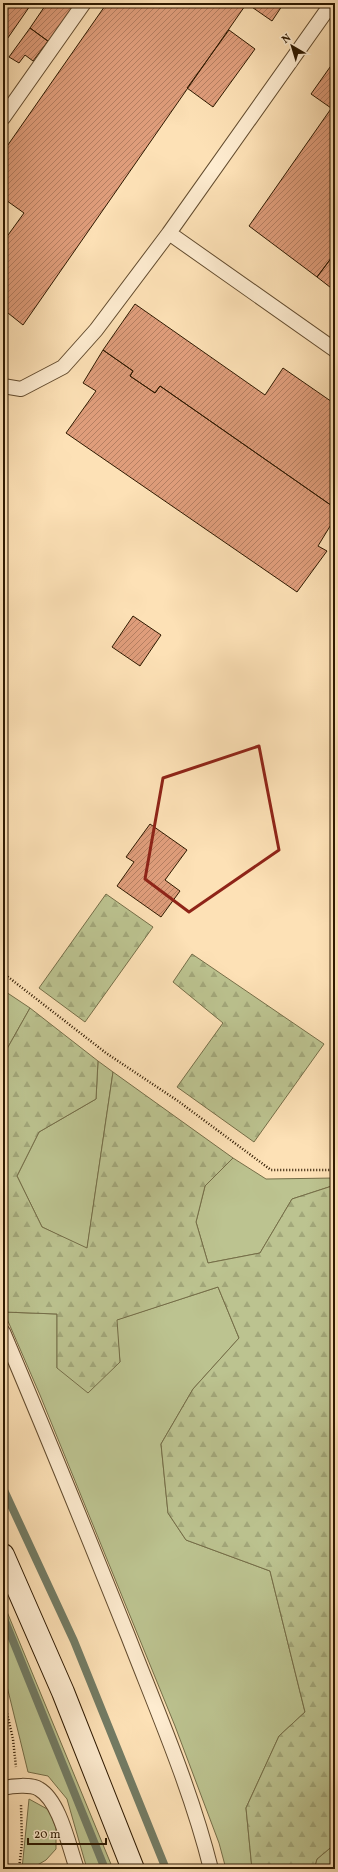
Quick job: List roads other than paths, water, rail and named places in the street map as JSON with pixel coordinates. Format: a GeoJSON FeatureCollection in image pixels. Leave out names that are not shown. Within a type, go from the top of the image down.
{"type":"FeatureCollection","features":[{"type":"Feature","properties":{"kind":"main road"},"geometry":{"type":"LineString","coordinates":[[3,1555],[63,1692],[133,1869]]}},
{"type":"Feature","properties":{"kind":"lane"},"geometry":{"type":"LineString","coordinates":[[3,118],[84,3]]}},
{"type":"Feature","properties":{"kind":"lane"},"geometry":{"type":"LineString","coordinates":[[3,386],[21,389],[63,367],[96,330],[169,233],[332,3]]}},
{"type":"Feature","properties":{"kind":"lane"},"geometry":{"type":"LineString","coordinates":[[169,233],[335,350]]}},
{"type":"Feature","properties":{"kind":"lane"},"geometry":{"type":"LineString","coordinates":[[3,1332],[48,1437],[166,1733],[202,1832],[211,1869]]}},
{"type":"Feature","properties":{"kind":"lane"},"geometry":{"type":"LineString","coordinates":[[3,1788],[18,1786],[39,1789],[56,1808],[77,1869]]}},
{"type":"Feature","properties":{"kind":"waterway"},"geometry":{"type":"LineString","coordinates":[[3,1488],[74,1641],[166,1869]]}},
{"type":"Feature","properties":{"kind":"waterway"},"geometry":{"type":"LineString","coordinates":[[3,1616],[105,1869]]}}]}
